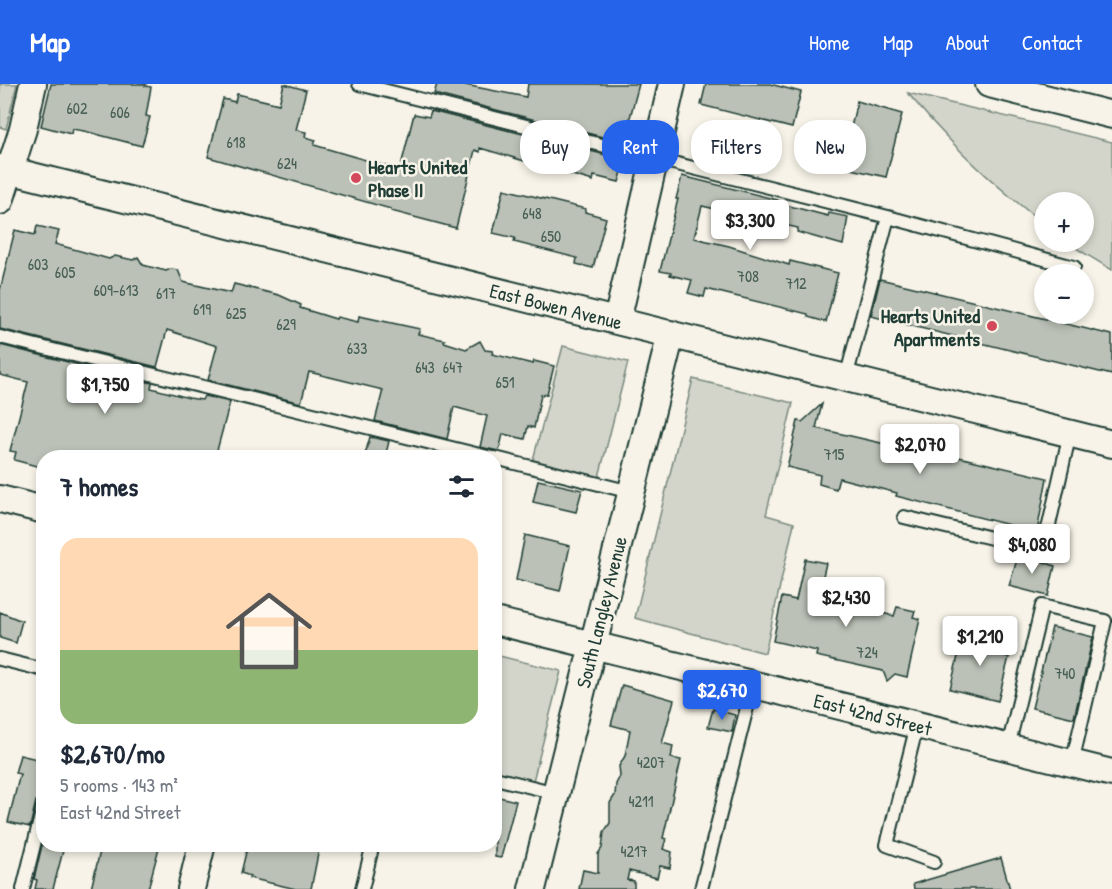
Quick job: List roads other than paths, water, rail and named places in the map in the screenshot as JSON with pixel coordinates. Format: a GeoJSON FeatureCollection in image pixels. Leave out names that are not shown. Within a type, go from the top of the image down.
{"type":"FeatureCollection","features":[{"type":"Feature","properties":{"kind":"street"},"geometry":{"type":"LineString","coordinates":[[0,201],[5,169],[22,129],[33,84]]}},
{"type":"Feature","properties":{"kind":"street"},"geometry":{"type":"LineString","coordinates":[[664,120],[672,84]]}},
{"type":"Feature","properties":{"kind":"street"},"geometry":{"type":"LineString","coordinates":[[989,84],[1112,115]]}},
{"type":"Feature","properties":{"kind":"street","name":"East Bowen Avenue"},"geometry":{"type":"LineString","coordinates":[[5,169],[1112,444]]}},
{"type":"Feature","properties":{"kind":"street"},"geometry":{"type":"LineString","coordinates":[[617,321],[651,174]]}},
{"type":"Feature","properties":{"kind":"street","name":"South Langley Avenue"},"geometry":{"type":"LineString","coordinates":[[532,889],[671,334]]}},
{"type":"Feature","properties":{"kind":"street"},"geometry":{"type":"LineString","coordinates":[[0,499],[36,508]]}},
{"type":"Feature","properties":{"kind":"street","name":"East 42nd Street"},"geometry":{"type":"LineString","coordinates":[[502,623],[1112,773]]}},
{"type":"Feature","properties":{"kind":"street"},"geometry":{"type":"LineString","coordinates":[[191,889],[200,852]]}},
{"type":"Feature","properties":{"kind":"lane"},"geometry":{"type":"LineString","coordinates":[[359,84],[602,145]]}},
{"type":"Feature","properties":{"kind":"lane"},"geometry":{"type":"LineString","coordinates":[[679,164],[1063,264]]}},
{"type":"Feature","properties":{"kind":"lane"},"geometry":{"type":"LineString","coordinates":[[846,378],[888,217]]}},
{"type":"Feature","properties":{"kind":"lane"},"geometry":{"type":"LineString","coordinates":[[0,337],[460,450]]}},
{"type":"Feature","properties":{"kind":"lane"},"geometry":{"type":"LineString","coordinates":[[904,517],[1033,548],[1042,544],[1049,525],[1070,434]]}},
{"type":"Feature","properties":{"kind":"lane"},"geometry":{"type":"LineString","coordinates":[[502,460],[631,492]]}},
{"type":"Feature","properties":{"kind":"lane"},"geometry":{"type":"LineString","coordinates":[[1008,747],[1042,606],[1105,621],[1072,763]]}},
{"type":"Feature","properties":{"kind":"lane"},"geometry":{"type":"LineString","coordinates":[[0,659],[36,668]]}},
{"type":"Feature","properties":{"kind":"lane"},"geometry":{"type":"LineString","coordinates":[[701,889],[753,684]]}},
{"type":"Feature","properties":{"kind":"lane"},"geometry":{"type":"LineString","coordinates":[[917,725],[887,845],[934,862]]}},
{"type":"Feature","properties":{"kind":"lane"},"geometry":{"type":"LineString","coordinates":[[502,780],[556,793]]}},
{"type":"Feature","properties":{"kind":"lane"},"geometry":{"type":"LineString","coordinates":[[23,889],[36,836]]}},
{"type":"Feature","properties":{"kind":"lane"},"geometry":{"type":"LineString","coordinates":[[362,889],[371,852]]}},
{"type":"Feature","properties":{"kind":"place","name":"Hearts United Phase II"},"geometry":{"type":"Point","coordinates":[356,178]}},
{"type":"Feature","properties":{"kind":"place","name":"Hearts United Apartments"},"geometry":{"type":"Point","coordinates":[992,326]}}]}
